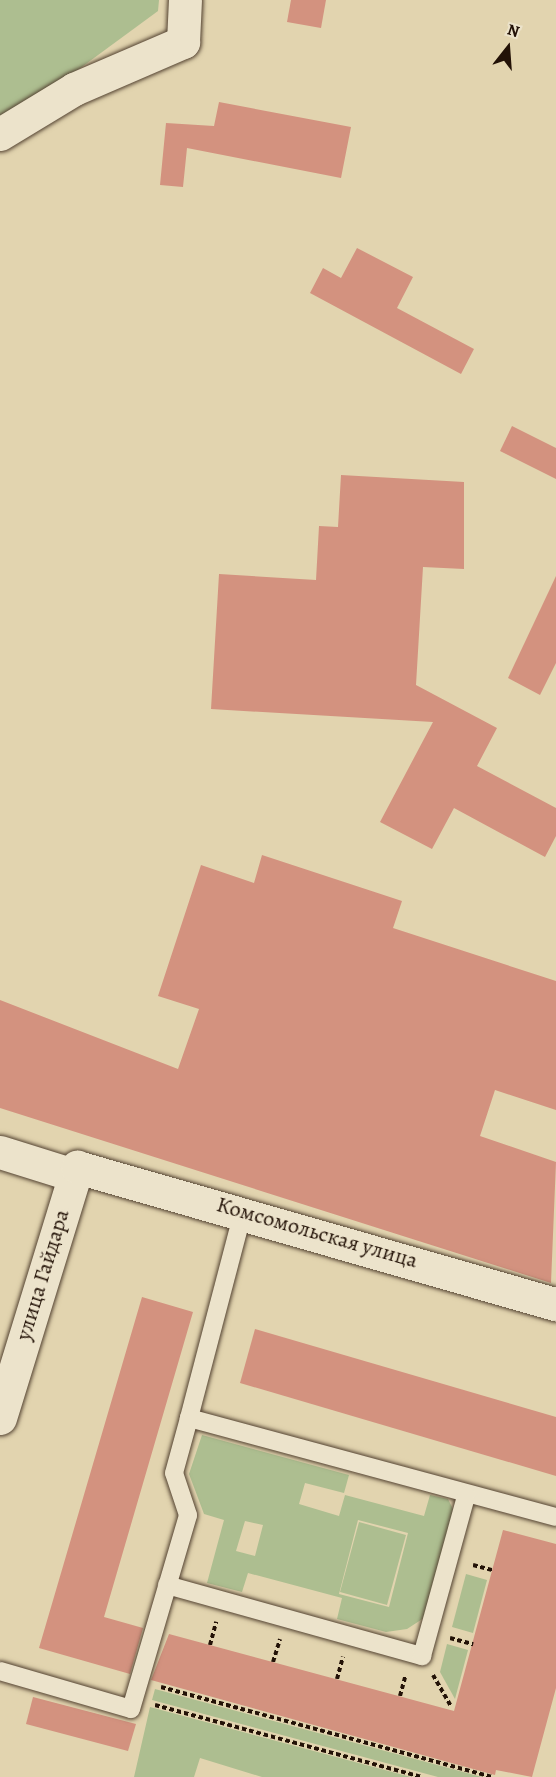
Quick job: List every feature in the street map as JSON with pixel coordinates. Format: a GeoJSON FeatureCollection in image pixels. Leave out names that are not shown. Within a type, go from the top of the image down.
{"type":"FeatureCollection","features":[{"type":"Feature","properties":{"kind":"street"},"geometry":{"type":"LineString","coordinates":[[0,134],[74,89],[183,42],[185,0]]}},
{"type":"Feature","properties":{"kind":"street","name":"Комсомольская улица"},"geometry":{"type":"LineString","coordinates":[[0,1152],[243,1212],[556,1304]]}},
{"type":"Feature","properties":{"kind":"street","name":"улица Гайдара"},"geometry":{"type":"LineString","coordinates":[[0,1418],[76,1171]]}},
{"type":"Feature","properties":{"kind":"lane"},"geometry":{"type":"LineString","coordinates":[[0,1671],[131,1709],[188,1515],[174,1473],[243,1212]]}},
{"type":"Feature","properties":{"kind":"lane"},"geometry":{"type":"LineString","coordinates":[[189,1418],[466,1496],[556,1517]]}},
{"type":"Feature","properties":{"kind":"lane"},"geometry":{"type":"LineString","coordinates":[[167,1585],[422,1656],[466,1496]]}},
{"type":"Feature","properties":{"kind":"path"},"geometry":{"type":"LineString","coordinates":[[422,1656],[451,1706]]}},
{"type":"Feature","properties":{"kind":"path"},"geometry":{"type":"LineString","coordinates":[[137,1690],[422,1777]]}},
{"type":"Feature","properties":{"kind":"path"},"geometry":{"type":"LineString","coordinates":[[137,1690],[492,1777]]}},
{"type":"Feature","properties":{"kind":"green space"},"geometry":{"type":"Polygon","coordinates":[[[0,0],[159,0],[158,11],[0,127],[0,0]]]}},
{"type":"Feature","properties":{"kind":"green space"},"geometry":{"type":"Polygon","coordinates":[[[202,1435],[349,1475],[344,1493],[305,1483],[299,1504],[339,1516],[345,1495],[424,1516],[430,1495],[448,1499],[455,1513],[427,1616],[407,1629],[386,1632],[337,1619],[342,1598],[248,1573],[242,1592],[207,1583],[224,1520],[204,1514],[189,1474],[202,1435]],[[358,1520],[339,1594],[389,1607],[408,1533],[358,1520]],[[245,1521],[236,1551],[255,1556],[263,1525],[245,1521]]]}},
{"type":"Feature","properties":{"kind":"green space"},"geometry":{"type":"Polygon","coordinates":[[[359,1522],[406,1535],[387,1605],[340,1592],[359,1522]]]}},
{"type":"Feature","properties":{"kind":"green space"},"geometry":{"type":"Polygon","coordinates":[[[466,1574],[487,1580],[473,1633],[452,1627],[466,1574]]]}},
{"type":"Feature","properties":{"kind":"green space"},"geometry":{"type":"Polygon","coordinates":[[[447,1644],[468,1650],[455,1699],[440,1672],[447,1644]]]}},
{"type":"Feature","properties":{"kind":"green space"},"geometry":{"type":"Polygon","coordinates":[[[155,1689],[482,1777],[438,1777],[152,1700],[155,1689]]]}},
{"type":"Feature","properties":{"kind":"green space"},"geometry":{"type":"Polygon","coordinates":[[[150,1707],[411,1777],[262,1777],[200,1758],[194,1777],[134,1777],[150,1707]]]}},
{"type":"Feature","properties":{"kind":"building"},"geometry":{"type":"Polygon","coordinates":[[[291,0],[326,0],[321,28],[287,22],[291,0]]]}},
{"type":"Feature","properties":{"kind":"building"},"geometry":{"type":"Polygon","coordinates":[[[219,102],[351,127],[341,178],[187,148],[183,187],[160,185],[166,123],[214,126],[219,102]]]}},
{"type":"Feature","properties":{"kind":"building"},"geometry":{"type":"Polygon","coordinates":[[[357,248],[413,277],[397,308],[474,349],[461,374],[310,293],[323,268],[341,278],[357,248]]]}},
{"type":"Feature","properties":{"kind":"building"},"geometry":{"type":"Polygon","coordinates":[[[512,426],[556,448],[556,479],[500,451],[512,426]]]}},
{"type":"Feature","properties":{"kind":"building"},"geometry":{"type":"Polygon","coordinates":[[[341,475],[464,482],[464,569],[423,567],[416,685],[497,728],[477,766],[556,808],[556,836],[545,857],[454,808],[432,849],[380,822],[433,722],[211,709],[219,574],[316,580],[319,526],[338,527],[341,475]]]}},
{"type":"Feature","properties":{"kind":"building"},"geometry":{"type":"Polygon","coordinates":[[[556,576],[556,663],[540,695],[508,678],[556,576]]]}},
{"type":"Feature","properties":{"kind":"building"},"geometry":{"type":"Polygon","coordinates":[[[262,855],[402,901],[393,928],[556,981],[556,1110],[495,1090],[480,1136],[556,1162],[551,1283],[0,1108],[0,1000],[178,1069],[199,1009],[158,996],[201,865],[254,883],[262,855]]]}},
{"type":"Feature","properties":{"kind":"building"},"geometry":{"type":"Polygon","coordinates":[[[142,1297],[193,1312],[104,1617],[143,1628],[130,1674],[39,1648],[142,1297]]]}},
{"type":"Feature","properties":{"kind":"building"},"geometry":{"type":"Polygon","coordinates":[[[255,1329],[556,1417],[556,1476],[240,1383],[255,1329]]]}},
{"type":"Feature","properties":{"kind":"building"},"geometry":{"type":"Polygon","coordinates":[[[503,1530],[556,1544],[556,1688],[532,1777],[496,1770],[495,1775],[151,1680],[169,1634],[454,1711],[503,1530]]]}},
{"type":"Feature","properties":{"kind":"building"},"geometry":{"type":"Polygon","coordinates":[[[33,1697],[136,1724],[128,1751],[26,1724],[33,1697]]]}}]}
